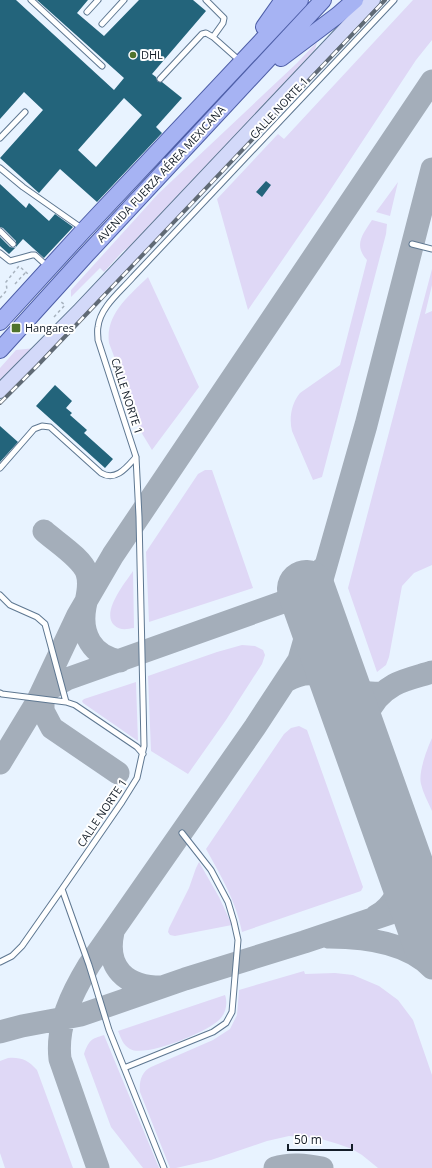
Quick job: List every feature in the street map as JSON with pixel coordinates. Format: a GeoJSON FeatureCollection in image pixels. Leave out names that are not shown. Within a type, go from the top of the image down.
{"type":"FeatureCollection","features":[{"type":"Feature","properties":{"kind":"main road"},"geometry":{"type":"LineString","coordinates":[[241,62],[283,0]]}},
{"type":"Feature","properties":{"kind":"main road","name":"AVENIDA FUERZA AÉREA MEXICANA"},"geometry":{"type":"LineString","coordinates":[[0,322],[84,230],[300,0]]}},
{"type":"Feature","properties":{"kind":"main road","name":"AVENIDA FUERZA AÉREA MEXICANA"},"geometry":{"type":"LineString","coordinates":[[0,350],[323,0]]}},
{"type":"Feature","properties":{"kind":"main road"},"geometry":{"type":"LineString","coordinates":[[225,106],[297,44],[338,15],[355,0]]}},
{"type":"Feature","properties":{"kind":"street"},"geometry":{"type":"LineString","coordinates":[[0,391],[80,310],[373,0]]}},
{"type":"Feature","properties":{"kind":"lane"},"geometry":{"type":"LineString","coordinates":[[31,0],[102,66]]}},
{"type":"Feature","properties":{"kind":"lane"},"geometry":{"type":"LineString","coordinates":[[87,12],[98,0]]}},
{"type":"Feature","properties":{"kind":"lane"},"geometry":{"type":"LineString","coordinates":[[102,24],[124,0]]}},
{"type":"Feature","properties":{"kind":"lane"},"geometry":{"type":"LineString","coordinates":[[206,0],[224,18],[224,23],[213,37]]}},
{"type":"Feature","properties":{"kind":"lane"},"geometry":{"type":"LineString","coordinates":[[0,329],[142,174],[307,0]]}},
{"type":"Feature","properties":{"kind":"lane"},"geometry":{"type":"LineString","coordinates":[[0,342],[144,185],[318,0]]}},
{"type":"Feature","properties":{"kind":"lane","name":"CALLE NORTE 1"},"geometry":{"type":"LineString","coordinates":[[0,962],[12,956],[22,946],[62,889],[135,782],[144,754],[139,517],[136,457],[98,340],[98,327],[102,314],[111,301],[394,0]]}},
{"type":"Feature","properties":{"kind":"lane"},"geometry":{"type":"LineString","coordinates":[[160,79],[202,34],[206,32],[241,62]]}},
{"type":"Feature","properties":{"kind":"lane"},"geometry":{"type":"LineString","coordinates":[[0,138],[25,112]]}},
{"type":"Feature","properties":{"kind":"lane"},"geometry":{"type":"LineString","coordinates":[[0,168],[23,187],[84,230]]}},
{"type":"Feature","properties":{"kind":"lane"},"geometry":{"type":"LineString","coordinates":[[0,231],[12,244]]}},
{"type":"Feature","properties":{"kind":"lane"},"geometry":{"type":"LineString","coordinates":[[412,244],[432,249]]}},
{"type":"Feature","properties":{"kind":"lane"},"geometry":{"type":"LineString","coordinates":[[0,253],[10,261],[35,255],[49,268]]}},
{"type":"Feature","properties":{"kind":"lane"},"geometry":{"type":"LineString","coordinates":[[0,468],[34,430],[42,426],[50,427],[106,476],[117,474],[136,457]]}},
{"type":"Feature","properties":{"kind":"lane"},"geometry":{"type":"LineString","coordinates":[[0,595],[10,605],[37,616],[45,624],[66,702]]}},
{"type":"Feature","properties":{"kind":"lane"},"geometry":{"type":"LineString","coordinates":[[1,695],[66,702],[75,705],[137,747],[144,754]]}},
{"type":"Feature","properties":{"kind":"lane"},"geometry":{"type":"LineString","coordinates":[[124,1068],[213,1032],[226,1023],[232,1012],[238,940],[234,922],[228,902],[211,870],[182,833]]}},
{"type":"Feature","properties":{"kind":"lane"},"geometry":{"type":"LineString","coordinates":[[62,889],[89,965],[109,1030],[164,1168]]}},
{"type":"Feature","properties":{"kind":"path"},"geometry":{"type":"LineString","coordinates":[[0,298],[7,290],[6,282],[19,266],[26,272],[16,284]]}},
{"type":"Feature","properties":{"kind":"path"},"geometry":{"type":"LineString","coordinates":[[54,317],[60,310]]}},
{"type":"Feature","properties":{"kind":"shaded area"},"geometry":{"type":"Polygon","coordinates":[[[413,0],[432,0],[432,40],[416,60],[325,198],[248,310],[217,199],[278,134],[284,139],[413,0]]]}},
{"type":"Feature","properties":{"kind":"shaded area"},"geometry":{"type":"Polygon","coordinates":[[[317,42],[315,50],[206,168],[147,236],[123,251],[104,272],[100,268],[71,297],[71,290],[158,194],[297,63],[317,42]]]}},
{"type":"Feature","properties":{"kind":"shaded area"},"geometry":{"type":"Polygon","coordinates":[[[398,182],[390,216],[376,212],[398,182]]]}},
{"type":"Feature","properties":{"kind":"shaded area"},"geometry":{"type":"Polygon","coordinates":[[[372,220],[387,224],[386,234],[322,477],[313,480],[292,431],[292,412],[297,397],[300,393],[340,365],[367,260],[363,255],[360,244],[365,230],[372,220]]]}},
{"type":"Feature","properties":{"kind":"shaded area"},"geometry":{"type":"Polygon","coordinates":[[[432,269],[432,285],[425,314],[432,311],[432,565],[414,573],[402,586],[389,657],[386,665],[377,672],[348,588],[432,269]]]}},
{"type":"Feature","properties":{"kind":"shaded area"},"geometry":{"type":"Polygon","coordinates":[[[148,277],[199,387],[152,450],[135,422],[129,396],[109,343],[111,323],[115,314],[127,298],[148,277]]]}},
{"type":"Feature","properties":{"kind":"shaded area"},"geometry":{"type":"Polygon","coordinates":[[[36,348],[0,389],[0,368],[16,350],[36,348]]]}},
{"type":"Feature","properties":{"kind":"shaded area"},"geometry":{"type":"Polygon","coordinates":[[[205,470],[212,470],[253,588],[149,622],[146,552],[198,474],[205,470]]]}},
{"type":"Feature","properties":{"kind":"shaded area"},"geometry":{"type":"Polygon","coordinates":[[[133,571],[134,628],[121,629],[114,625],[110,613],[112,605],[120,590],[133,571]]]}},
{"type":"Feature","properties":{"kind":"shaded area"},"geometry":{"type":"Polygon","coordinates":[[[242,645],[255,646],[263,650],[265,655],[262,664],[226,720],[188,774],[151,751],[148,676],[242,645]]]}},
{"type":"Feature","properties":{"kind":"shaded area"},"geometry":{"type":"Polygon","coordinates":[[[136,682],[138,741],[82,701],[84,699],[136,682]]]}},
{"type":"Feature","properties":{"kind":"shaded area"},"geometry":{"type":"Polygon","coordinates":[[[299,726],[307,730],[363,887],[361,891],[242,932],[232,899],[206,849],[284,734],[291,728],[299,726]]]}},
{"type":"Feature","properties":{"kind":"shaded area"},"geometry":{"type":"Polygon","coordinates":[[[432,738],[432,811],[423,791],[420,779],[424,761],[432,738]]]}},
{"type":"Feature","properties":{"kind":"shaded area"},"geometry":{"type":"Polygon","coordinates":[[[199,862],[219,897],[232,925],[175,936],[170,935],[168,932],[169,928],[189,888],[199,862]]]}},
{"type":"Feature","properties":{"kind":"shaded area"},"geometry":{"type":"Polygon","coordinates":[[[304,971],[305,974],[335,973],[353,975],[379,986],[398,1000],[413,1020],[432,1075],[432,1168],[378,1168],[352,1149],[318,1138],[289,1136],[267,1141],[211,1160],[170,1168],[140,1092],[140,1081],[143,1074],[151,1067],[213,1040],[230,1029],[237,1015],[239,990],[304,971]]]}},
{"type":"Feature","properties":{"kind":"shaded area"},"geometry":{"type":"Polygon","coordinates":[[[225,995],[226,1008],[219,1020],[190,1037],[162,1047],[138,1051],[130,1049],[122,1041],[118,1031],[225,995]]]}},
{"type":"Feature","properties":{"kind":"shaded area"},"geometry":{"type":"Polygon","coordinates":[[[104,1035],[159,1168],[143,1168],[111,1127],[84,1054],[91,1041],[104,1035]]]}},
{"type":"Feature","properties":{"kind":"shaded area"},"geometry":{"type":"Polygon","coordinates":[[[8,1058],[24,1060],[37,1070],[73,1168],[5,1168],[0,1153],[0,1061],[8,1058]]]}},
{"type":"Feature","properties":{"kind":"building"},"geometry":{"type":"Polygon","coordinates":[[[0,0],[16,0],[114,90],[124,78],[37,0],[88,0],[77,13],[104,36],[139,0],[193,0],[206,11],[152,74],[156,77],[158,82],[162,82],[182,98],[156,127],[162,133],[97,202],[60,169],[39,193],[0,158],[43,110],[24,92],[0,119],[0,0]],[[124,98],[78,150],[96,167],[142,115],[124,98]]]}},
{"type":"Feature","properties":{"kind":"building"},"geometry":{"type":"Polygon","coordinates":[[[266,181],[271,185],[262,197],[256,192],[266,181]]]}},
{"type":"Feature","properties":{"kind":"building"},"geometry":{"type":"Polygon","coordinates":[[[0,184],[26,208],[29,203],[49,221],[55,214],[73,227],[44,258],[23,239],[16,247],[16,241],[3,228],[0,227],[0,184]]]}},
{"type":"Feature","properties":{"kind":"building"},"geometry":{"type":"Polygon","coordinates":[[[0,237],[10,247],[16,247],[9,254],[0,246],[0,237]]]}},
{"type":"Feature","properties":{"kind":"building"},"geometry":{"type":"Polygon","coordinates":[[[55,385],[72,401],[66,408],[72,413],[70,415],[87,430],[84,433],[113,459],[105,468],[36,406],[55,385]]]}},
{"type":"Feature","properties":{"kind":"building"},"geometry":{"type":"Polygon","coordinates":[[[0,426],[18,442],[0,462],[0,426]]]}},
{"type":"Feature","properties":{"kind":"taxiway"},"geometry":{"type":"LineString","coordinates":[[0,763],[37,702],[78,615],[113,555],[432,81]]}},
{"type":"Feature","properties":{"kind":"taxiway"},"geometry":{"type":"LineString","coordinates":[[98,1168],[60,1059],[60,1034],[71,998],[89,965],[255,727],[299,660],[366,425],[432,169]]}},
{"type":"Feature","properties":{"kind":"taxiway"},"geometry":{"type":"LineString","coordinates":[[44,531],[74,556],[84,567],[89,582],[84,617],[86,635],[95,649],[110,658],[120,661]]}},
{"type":"Feature","properties":{"kind":"taxiway"},"geometry":{"type":"LineString","coordinates":[[41,698],[51,688],[67,679],[286,601],[307,588],[322,569]]}},
{"type":"Feature","properties":{"kind":"taxiway"},"geometry":{"type":"LineString","coordinates":[[320,602],[320,610],[330,657],[339,677],[344,683],[357,691],[366,693],[382,693]]}},
{"type":"Feature","properties":{"kind":"taxiway"},"geometry":{"type":"LineString","coordinates":[[367,761],[364,738],[370,708],[384,692],[394,685],[432,672]]}},
{"type":"Feature","properties":{"kind":"taxiway"},"geometry":{"type":"LineString","coordinates":[[286,681],[297,676],[315,674],[329,681],[347,704]]}},
{"type":"Feature","properties":{"kind":"taxiway"},"geometry":{"type":"LineString","coordinates":[[43,698],[43,711],[52,728],[118,773]]}},
{"type":"Feature","properties":{"kind":"taxiway"},"geometry":{"type":"LineString","coordinates":[[376,916],[388,907],[396,895],[401,881],[402,866],[394,836]]}},
{"type":"Feature","properties":{"kind":"taxiway"},"geometry":{"type":"LineString","coordinates":[[401,850],[415,874],[432,886]]}},
{"type":"Feature","properties":{"kind":"taxiway"},"geometry":{"type":"LineString","coordinates":[[0,1032],[22,1026],[81,1015],[185,979],[304,942],[432,899]]}},
{"type":"Feature","properties":{"kind":"taxiway"},"geometry":{"type":"LineString","coordinates":[[113,932],[111,945],[112,956],[115,965],[121,973],[128,979],[138,983],[161,987]]}},
{"type":"Feature","properties":{"kind":"taxiway"},"geometry":{"type":"LineString","coordinates":[[329,937],[370,940],[398,947],[422,959],[432,968]]}},
{"type":"Feature","properties":{"kind":"taxiway"},"geometry":{"type":"LineString","coordinates":[[275,1168],[286,1165],[322,1168]]}},
{"type":"Feature","properties":{"kind":"runway"},"geometry":{"type":"LineString","coordinates":[[306,589],[432,943]]}},
{"type":"Feature","properties":{"kind":"railway"},"geometry":{"type":"LineString","coordinates":[[0,403],[38,365],[385,0]]}},
{"type":"Feature","properties":{"kind":"place","name":"DHL"},"geometry":{"type":"Point","coordinates":[133,55]}},
{"type":"Feature","properties":{"kind":"place","name":"Hangares"},"geometry":{"type":"Point","coordinates":[16,328]}}]}
